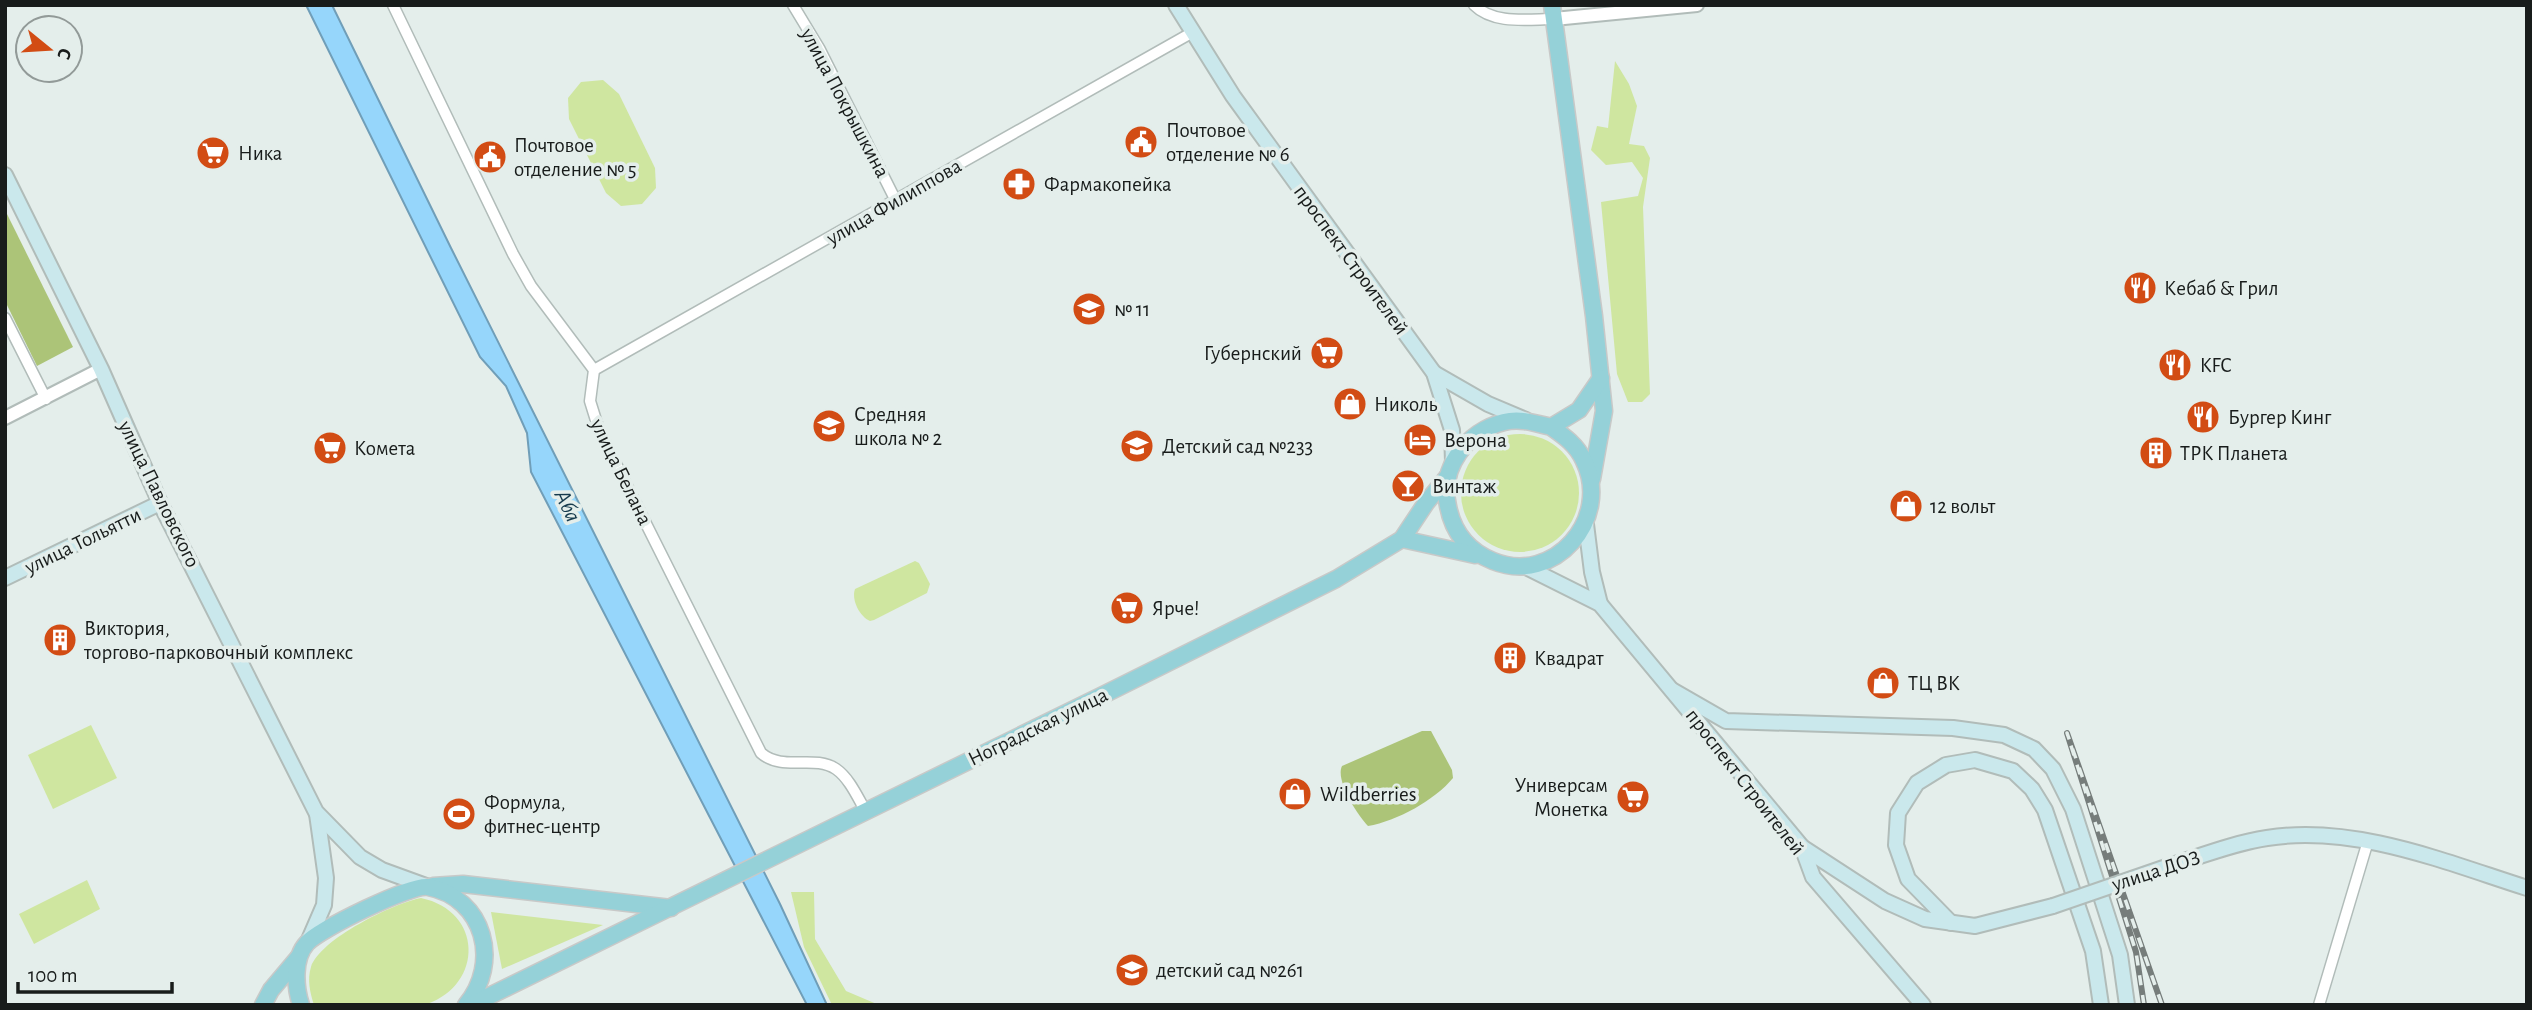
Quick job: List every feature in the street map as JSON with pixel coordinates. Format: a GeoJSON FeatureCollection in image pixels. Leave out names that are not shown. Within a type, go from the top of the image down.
{"type":"FeatureCollection","features":[{"type":"Feature","properties":{"kind":"main road","name":"проспект Строителей"},"geometry":{"type":"LineString","coordinates":[[1176,5],[1240,106],[1434,373]]}},
{"type":"Feature","properties":{"kind":"main road"},"geometry":{"type":"LineString","coordinates":[[1528,421],[1505,421],[1483,429],[1465,443],[1402,539],[1481,557],[1503,565],[1526,567],[1562,553],[1576,540],[1586,524],[1592,503],[1591,482],[1604,411],[1594,316],[1554,20]]}},
{"type":"Feature","properties":{"kind":"main road","name":"улица Павловского"},"geometry":{"type":"LineString","coordinates":[[5,175],[101,369],[160,503],[316,812],[359,857],[383,870],[426,886]]}},
{"type":"Feature","properties":{"kind":"main road"},"geometry":{"type":"LineString","coordinates":[[1434,373],[1488,404],[1528,421],[1551,427],[1570,441],[1584,459],[1591,482]]}},
{"type":"Feature","properties":{"kind":"main road"},"geometry":{"type":"LineString","coordinates":[[1434,373],[1451,430],[1446,499],[1451,522],[1464,542],[1481,557]]}},
{"type":"Feature","properties":{"kind":"main road"},"geometry":{"type":"LineString","coordinates":[[1551,427],[1580,410],[1601,378]]}},
{"type":"Feature","properties":{"kind":"main road","name":"улица Тольятти"},"geometry":{"type":"LineString","coordinates":[[5,578],[160,503]]}},
{"type":"Feature","properties":{"kind":"main road"},"geometry":{"type":"LineString","coordinates":[[1586,524],[1592,572],[1600,604]]}},
{"type":"Feature","properties":{"kind":"main road","name":"Ноградская улица"},"geometry":{"type":"LineString","coordinates":[[471,1005],[1336,579],[1402,539]]}},
{"type":"Feature","properties":{"kind":"main road"},"geometry":{"type":"LineString","coordinates":[[1526,567],[1600,604]]}},
{"type":"Feature","properties":{"kind":"main road","name":"проспект Строителей"},"geometry":{"type":"LineString","coordinates":[[1600,604],[1802,848],[1813,877],[1923,1005]]}},
{"type":"Feature","properties":{"kind":"main road"},"geometry":{"type":"LineString","coordinates":[[1672,690],[1726,721],[1953,729],[2004,735],[2034,748],[2053,769],[2073,809],[2120,955],[2127,1005]]}},
{"type":"Feature","properties":{"kind":"main road"},"geometry":{"type":"LineString","coordinates":[[1951,923],[1908,879],[1896,845],[1898,813],[1917,783],[1946,765],[1975,760],[2013,771],[2032,789],[2045,810],[2093,951],[2102,1005]]}},
{"type":"Feature","properties":{"kind":"main road","name":"улица Павловского"},"geometry":{"type":"LineString","coordinates":[[304,949],[324,905],[326,878],[316,812]]}},
{"type":"Feature","properties":{"kind":"main road","name":"улица ДОЗ"},"geometry":{"type":"LineString","coordinates":[[1802,848],[1885,901],[1925,919],[1975,926],[2053,906],[2169,866],[2264,838],[2322,834],[2368,841],[2527,888]]}},
{"type":"Feature","properties":{"kind":"main road"},"geometry":{"type":"LineString","coordinates":[[263,1005],[271,990],[304,949],[369,906],[426,886],[463,884],[671,908]]}},
{"type":"Feature","properties":{"kind":"main road"},"geometry":{"type":"LineString","coordinates":[[426,886],[449,894],[466,906],[478,923],[486,949],[482,974],[466,1005]]}},
{"type":"Feature","properties":{"kind":"main road"},"geometry":{"type":"LineString","coordinates":[[301,1005],[297,984],[304,949]]}},
{"type":"Feature","properties":{"kind":"street"},"geometry":{"type":"LineString","coordinates":[[393,5],[513,254],[531,286],[594,370]]}},
{"type":"Feature","properties":{"kind":"street","name":"улица Покрышкина"},"geometry":{"type":"LineString","coordinates":[[793,5],[818,48],[896,201]]}},
{"type":"Feature","properties":{"kind":"street"},"geometry":{"type":"LineString","coordinates":[[1474,5],[1482,13],[1501,18],[1554,20],[1697,5]]}},
{"type":"Feature","properties":{"kind":"street","name":"улица Филиппова"},"geometry":{"type":"LineString","coordinates":[[594,370],[1193,32]]}},
{"type":"Feature","properties":{"kind":"street"},"geometry":{"type":"LineString","coordinates":[[5,318],[46,399]]}},
{"type":"Feature","properties":{"kind":"street"},"geometry":{"type":"LineString","coordinates":[[5,418],[101,369]]}},
{"type":"Feature","properties":{"kind":"street","name":"улица Белана"},"geometry":{"type":"LineString","coordinates":[[594,370],[590,401],[598,430],[761,753],[777,762],[834,767],[844,776],[865,810]]}},
{"type":"Feature","properties":{"kind":"street"},"geometry":{"type":"LineString","coordinates":[[2319,1005],[2368,841]]}},
{"type":"Feature","properties":{"kind":"green space"},"geometry":{"type":"Polygon","coordinates":[[[1615,61],[1629,84],[1637,106],[1629,144],[1644,146],[1650,158],[1643,207],[1650,394],[1642,402],[1628,402],[1617,374],[1601,202],[1638,196],[1643,178],[1632,162],[1606,165],[1591,150],[1597,126],[1608,128],[1615,61]]]}},
{"type":"Feature","properties":{"kind":"green space"},"geometry":{"type":"Polygon","coordinates":[[[603,80],[619,94],[655,168],[656,188],[642,204],[621,206],[606,193],[569,119],[568,98],[581,82],[603,80]]]}},
{"type":"Feature","properties":{"kind":"green space"},"geometry":{"type":"Polygon","coordinates":[[[5,210],[73,347],[37,366],[5,301],[5,210]]]}},
{"type":"Feature","properties":{"kind":"green space"},"geometry":{"type":"Polygon","coordinates":[[[1520,434],[1553,444],[1569,460],[1579,493],[1569,526],[1553,542],[1520,552],[1487,542],[1471,526],[1461,493],[1471,460],[1487,444],[1520,434]]]}},
{"type":"Feature","properties":{"kind":"green space"},"geometry":{"type":"Polygon","coordinates":[[[915,561],[919,563],[930,584],[927,593],[874,620],[870,621],[863,616],[855,603],[855,589],[915,561]]]}},
{"type":"Feature","properties":{"kind":"green space"},"geometry":{"type":"Polygon","coordinates":[[[91,725],[117,778],[53,809],[28,755],[91,725]]]}},
{"type":"Feature","properties":{"kind":"green space"},"geometry":{"type":"Polygon","coordinates":[[[1422,731],[1431,731],[1452,770],[1453,778],[1415,808],[1368,826],[1344,788],[1342,766],[1422,731]]]}},
{"type":"Feature","properties":{"kind":"green space"},"geometry":{"type":"Polygon","coordinates":[[[87,880],[100,909],[34,944],[19,914],[87,880]]]}},
{"type":"Feature","properties":{"kind":"green space"},"geometry":{"type":"Polygon","coordinates":[[[791,892],[814,892],[815,939],[846,991],[879,1005],[832,1005],[804,947],[791,892]]]}},
{"type":"Feature","properties":{"kind":"green space"},"geometry":{"type":"Polygon","coordinates":[[[421,898],[441,905],[456,917],[465,932],[469,948],[466,965],[459,981],[446,994],[420,1005],[314,1005],[310,986],[311,967],[328,945],[359,924],[394,907],[421,898]]]}},
{"type":"Feature","properties":{"kind":"green space"},"geometry":{"type":"Polygon","coordinates":[[[491,912],[603,925],[502,969],[491,912]]]}},
{"type":"Feature","properties":{"kind":"water","name":"Аба"},"geometry":{"type":"Polygon","coordinates":[[[306,5],[332,5],[780,904],[827,1005],[807,1005],[531,472],[527,433],[506,386],[480,357],[306,5]]]}},
{"type":"Feature","properties":{"kind":"railway"},"geometry":{"type":"LineString","coordinates":[[2144,1005],[2136,952],[2067,733],[2162,1005]]}},
{"type":"Feature","properties":{"kind":"place","name":"Почтовое отделение № 6"},"geometry":{"type":"Point","coordinates":[1141,142]}},
{"type":"Feature","properties":{"kind":"place","name":"Ника"},"geometry":{"type":"Point","coordinates":[213,153]}},
{"type":"Feature","properties":{"kind":"place","name":"Почтовое отделение № 5"},"geometry":{"type":"Point","coordinates":[490,157]}},
{"type":"Feature","properties":{"kind":"place","name":"Фармакопейка"},"geometry":{"type":"Point","coordinates":[1019,184]}},
{"type":"Feature","properties":{"kind":"place","name":"Кeбаб & Грил"},"geometry":{"type":"Point","coordinates":[2140,288]}},
{"type":"Feature","properties":{"kind":"place","name":"№ 11"},"geometry":{"type":"Point","coordinates":[1089,309]}},
{"type":"Feature","properties":{"kind":"place","name":"Губернский"},"geometry":{"type":"Point","coordinates":[1327,353]}},
{"type":"Feature","properties":{"kind":"place","name":"KFC"},"geometry":{"type":"Point","coordinates":[2175,365]}},
{"type":"Feature","properties":{"kind":"place","name":"Николь"},"geometry":{"type":"Point","coordinates":[1350,404]}},
{"type":"Feature","properties":{"kind":"place","name":"Бургер Кинг"},"geometry":{"type":"Point","coordinates":[2203,417]}},
{"type":"Feature","properties":{"kind":"place","name":"Средняя школа № 2"},"geometry":{"type":"Point","coordinates":[829,426]}},
{"type":"Feature","properties":{"kind":"place","name":"Верона"},"geometry":{"type":"Point","coordinates":[1420,440]}},
{"type":"Feature","properties":{"kind":"place","name":"Детский сад №233"},"geometry":{"type":"Point","coordinates":[1137,446]}},
{"type":"Feature","properties":{"kind":"place","name":"Комета"},"geometry":{"type":"Point","coordinates":[330,448]}},
{"type":"Feature","properties":{"kind":"place","name":"ТРК Планета"},"geometry":{"type":"Point","coordinates":[2156,453]}},
{"type":"Feature","properties":{"kind":"place","name":"Винтаж"},"geometry":{"type":"Point","coordinates":[1408,486]}},
{"type":"Feature","properties":{"kind":"place","name":"12 вольт"},"geometry":{"type":"Point","coordinates":[1906,506]}},
{"type":"Feature","properties":{"kind":"place","name":"Ярче!"},"geometry":{"type":"Point","coordinates":[1127,608]}},
{"type":"Feature","properties":{"kind":"place","name":"Виктория, торгово-парковочный комплекс"},"geometry":{"type":"Point","coordinates":[60,640]}},
{"type":"Feature","properties":{"kind":"place","name":"Квадрат"},"geometry":{"type":"Point","coordinates":[1510,658]}},
{"type":"Feature","properties":{"kind":"place","name":"ТЦ ВК"},"geometry":{"type":"Point","coordinates":[1883,683]}},
{"type":"Feature","properties":{"kind":"place","name":"Wildberries"},"geometry":{"type":"Point","coordinates":[1295,794]}},
{"type":"Feature","properties":{"kind":"place","name":"Универсам Монетка"},"geometry":{"type":"Point","coordinates":[1633,797]}},
{"type":"Feature","properties":{"kind":"place","name":"Формула, фитнес-центр"},"geometry":{"type":"Point","coordinates":[459,814]}},
{"type":"Feature","properties":{"kind":"place","name":"детский сад №261"},"geometry":{"type":"Point","coordinates":[1132,970]}}]}
